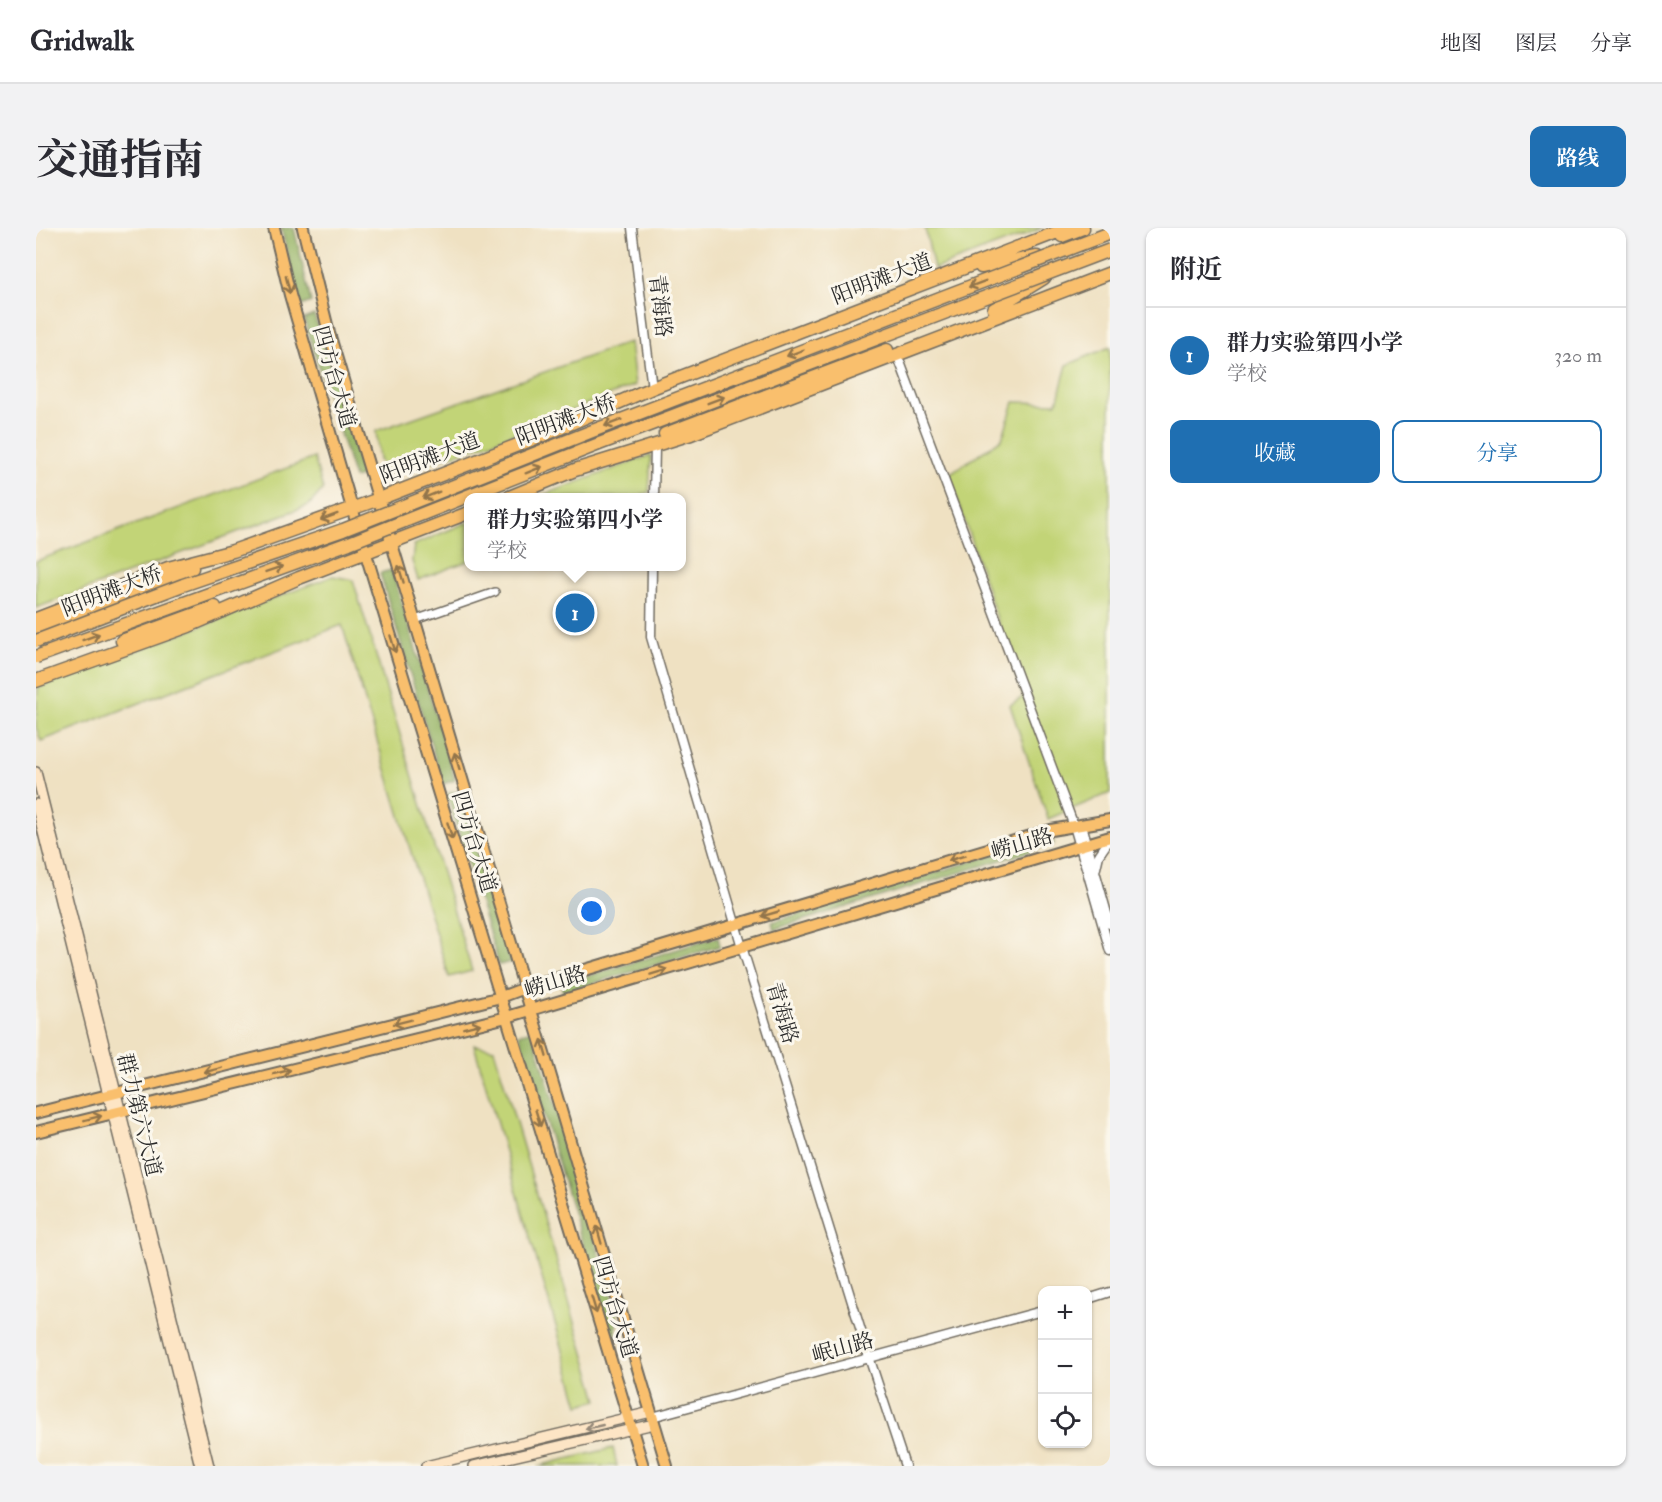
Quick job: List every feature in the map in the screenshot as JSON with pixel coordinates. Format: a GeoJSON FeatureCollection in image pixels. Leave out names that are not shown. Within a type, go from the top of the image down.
{"type":"FeatureCollection","features":[{"type":"Feature","properties":{"kind":"highway","name":"阳明滩大道"},"geometry":{"type":"LineString","coordinates":[[36,619],[168,568],[233,551],[379,499],[557,429],[652,388],[1068,228]]}},
{"type":"Feature","properties":{"kind":"highway"},"geometry":{"type":"LineString","coordinates":[[557,429],[731,366],[1083,228]]}},
{"type":"Feature","properties":{"kind":"highway","name":"阳明滩大桥"},"geometry":{"type":"LineString","coordinates":[[36,641],[183,585],[343,530],[595,430],[1110,233]]}},
{"type":"Feature","properties":{"kind":"highway","name":"阳明滩大桥"},"geometry":{"type":"LineString","coordinates":[[475,493],[1110,250]]}},
{"type":"Feature","properties":{"kind":"highway"},"geometry":{"type":"LineString","coordinates":[[981,267],[1053,254]]}},
{"type":"Feature","properties":{"kind":"highway"},"geometry":{"type":"LineString","coordinates":[[519,493],[1110,265]]}},
{"type":"Feature","properties":{"kind":"highway"},"geometry":{"type":"LineString","coordinates":[[994,309],[1055,271]]}},
{"type":"Feature","properties":{"kind":"highway"},"geometry":{"type":"LineString","coordinates":[[575,470],[655,446],[1110,273]]}},
{"type":"Feature","properties":{"kind":"highway","name":"阳明滩大桥"},"geometry":{"type":"LineString","coordinates":[[36,657],[349,543],[464,497]]}},
{"type":"Feature","properties":{"kind":"highway"},"geometry":{"type":"LineString","coordinates":[[36,672],[299,578],[464,515]]}},
{"type":"Feature","properties":{"kind":"highway"},"geometry":{"type":"LineString","coordinates":[[36,629],[233,551]]}},
{"type":"Feature","properties":{"kind":"highway"},"geometry":{"type":"LineString","coordinates":[[36,681],[189,626],[299,578]]}},
{"type":"Feature","properties":{"kind":"main road","name":"四方台大道"},"geometry":{"type":"LineString","coordinates":[[274,228],[299,328],[352,508],[643,1466]]}},
{"type":"Feature","properties":{"kind":"main road","name":"四方台大道"},"geometry":{"type":"LineString","coordinates":[[303,228],[329,333],[667,1466]]}},
{"type":"Feature","properties":{"kind":"main road","name":"群力第六大道"},"geometry":{"type":"LineString","coordinates":[[36,772],[200,1466]]}},
{"type":"Feature","properties":{"kind":"main road","name":"群力第六大道"},"geometry":{"type":"LineString","coordinates":[[36,804],[112,1095]]}},
{"type":"Feature","properties":{"kind":"main road","name":"崂山路"},"geometry":{"type":"LineString","coordinates":[[36,1113],[501,997],[735,923],[1051,830],[1110,820]]}},
{"type":"Feature","properties":{"kind":"main road","name":"崂山路"},"geometry":{"type":"LineString","coordinates":[[36,1132],[507,1017],[1110,838]]}},
{"type":"Feature","properties":{"kind":"main road","name":"群力第六大道"},"geometry":{"type":"LineString","coordinates":[[116,1113],[209,1466]]}},
{"type":"Feature","properties":{"kind":"main road","name":"岷山路"},"geometry":{"type":"LineString","coordinates":[[474,1466],[653,1418]]}},
{"type":"Feature","properties":{"kind":"main road","name":"岷山路"},"geometry":{"type":"LineString","coordinates":[[426,1466],[630,1425]]}},
{"type":"Feature","properties":{"kind":"street","name":"青海路"},"geometry":{"type":"LineString","coordinates":[[632,228],[652,388]]}},
{"type":"Feature","properties":{"kind":"street"},"geometry":{"type":"LineString","coordinates":[[897,354],[1078,825],[1110,951]]}},
{"type":"Feature","properties":{"kind":"street"},"geometry":{"type":"LineString","coordinates":[[654,493],[655,446]]}},
{"type":"Feature","properties":{"kind":"street","name":"青海路"},"geometry":{"type":"LineString","coordinates":[[652,571],[651,637],[742,946],[905,1466]]}},
{"type":"Feature","properties":{"kind":"street"},"geometry":{"type":"LineString","coordinates":[[415,620],[495,592]]}},
{"type":"Feature","properties":{"kind":"street"},"geometry":{"type":"LineString","coordinates":[[1096,872],[1099,855],[1110,838]]}},
{"type":"Feature","properties":{"kind":"street"},"geometry":{"type":"LineString","coordinates":[[1084,846],[1096,872],[1110,924]]}},
{"type":"Feature","properties":{"kind":"street"},"geometry":{"type":"LineString","coordinates":[[1092,1298],[1110,1292]]}},
{"type":"Feature","properties":{"kind":"street","name":"岷山路"},"geometry":{"type":"LineString","coordinates":[[653,1418],[1038,1312]]}},
{"type":"Feature","properties":{"kind":"green space"},"geometry":{"type":"Polygon","coordinates":[[[281,228],[294,228],[311,302],[301,306],[281,228]]]}},
{"type":"Feature","properties":{"kind":"green space"},"geometry":{"type":"Polygon","coordinates":[[[925,228],[1043,228],[934,269],[925,228]]]}},
{"type":"Feature","properties":{"kind":"green space"},"geometry":{"type":"Polygon","coordinates":[[[314,315],[364,475],[354,478],[304,319],[314,315]]]}},
{"type":"Feature","properties":{"kind":"green space"},"geometry":{"type":"Polygon","coordinates":[[[630,342],[635,385],[492,442],[391,475],[379,460],[376,431],[630,342]]]}},
{"type":"Feature","properties":{"kind":"green space"},"geometry":{"type":"Polygon","coordinates":[[[1110,347],[1110,793],[1048,819],[1010,705],[1023,697],[949,474],[1002,439],[1014,402],[1057,403],[1067,365],[1110,347]]]}},
{"type":"Feature","properties":{"kind":"green space"},"geometry":{"type":"Polygon","coordinates":[[[651,455],[649,492],[548,493],[651,455]]]}},
{"type":"Feature","properties":{"kind":"green space"},"geometry":{"type":"Polygon","coordinates":[[[314,458],[323,489],[309,505],[36,608],[36,561],[314,458]]]}},
{"type":"Feature","properties":{"kind":"green space"},"geometry":{"type":"Polygon","coordinates":[[[464,524],[464,563],[418,580],[412,561],[414,545],[464,524]]]}},
{"type":"Feature","properties":{"kind":"green space"},"geometry":{"type":"Polygon","coordinates":[[[392,570],[455,780],[443,784],[380,573],[392,570]]]}},
{"type":"Feature","properties":{"kind":"green space"},"geometry":{"type":"Polygon","coordinates":[[[333,576],[353,580],[472,971],[449,977],[342,625],[41,741],[36,727],[38,688],[333,576]]]}},
{"type":"Feature","properties":{"kind":"green space"},"geometry":{"type":"Polygon","coordinates":[[[458,791],[511,962],[499,965],[447,794],[458,791]]]}},
{"type":"Feature","properties":{"kind":"green space"},"geometry":{"type":"Polygon","coordinates":[[[1052,837],[1054,844],[774,929],[772,922],[1052,837]]]}},
{"type":"Feature","properties":{"kind":"green space"},"geometry":{"type":"Polygon","coordinates":[[[718,937],[720,946],[563,992],[561,984],[718,937]]]}},
{"type":"Feature","properties":{"kind":"green space"},"geometry":{"type":"Polygon","coordinates":[[[532,1030],[617,1313],[615,1350],[519,1034],[532,1030]]]}},
{"type":"Feature","properties":{"kind":"green space"},"geometry":{"type":"Polygon","coordinates":[[[474,1045],[494,1049],[598,1400],[579,1405],[474,1045]]]}},
{"type":"Feature","properties":{"kind":"green space"},"geometry":{"type":"Polygon","coordinates":[[[613,1448],[617,1466],[538,1466],[613,1448]]]}},
{"type":"Feature","properties":{"kind":"place","name":"群力实验第四小学"},"geometry":{"type":"Point","coordinates":[575,613]}}]}
